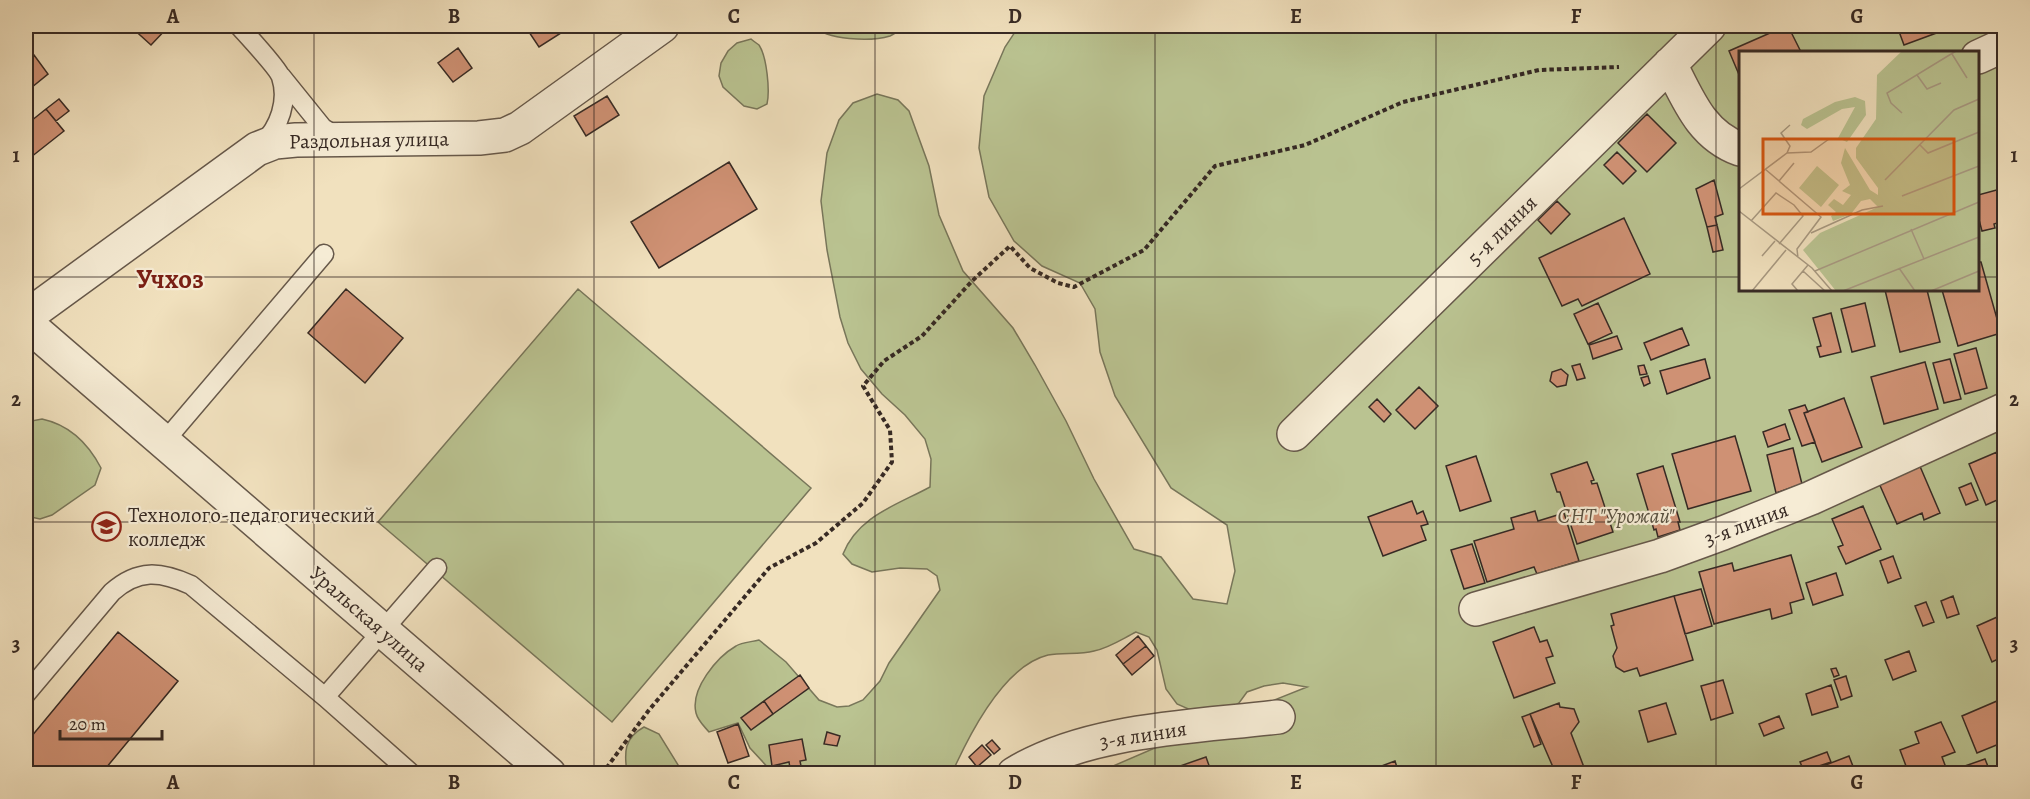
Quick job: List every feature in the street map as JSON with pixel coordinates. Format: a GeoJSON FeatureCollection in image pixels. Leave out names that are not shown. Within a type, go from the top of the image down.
{"type":"FeatureCollection","features":[{"type":"Feature","properties":{"kind":"street","name":"Раздольная улица"},"geometry":{"type":"LineString","coordinates":[[26,317],[257,149],[275,142],[296,140],[479,138],[505,135],[520,128],[662,26]]}},
{"type":"Feature","properties":{"kind":"street","name":"5-я линия"},"geometry":{"type":"LineString","coordinates":[[1294,434],[1709,26]]}},
{"type":"Feature","properties":{"kind":"street"},"geometry":{"type":"LineString","coordinates":[[1979,56],[2004,45]]}},
{"type":"Feature","properties":{"kind":"street"},"geometry":{"type":"LineString","coordinates":[[1670,64],[1695,112],[1710,132],[1726,144],[1739,149]]}},
{"type":"Feature","properties":{"kind":"street","name":"Уральская улица"},"geometry":{"type":"LineString","coordinates":[[26,323],[549,774]]}},
{"type":"Feature","properties":{"kind":"street","name":"3-я линия"},"geometry":{"type":"LineString","coordinates":[[1476,609],[1660,556],[1723,533],[1811,498],[2004,410]]}},
{"type":"Feature","properties":{"kind":"street","name":"3-я линия"},"geometry":{"type":"LineString","coordinates":[[1014,774],[1051,755],[1100,740],[1278,717]]}},
{"type":"Feature","properties":{"kind":"lane"},"geometry":{"type":"LineString","coordinates":[[239,26],[322,128],[346,140]]}},
{"type":"Feature","properties":{"kind":"lane"},"geometry":{"type":"LineString","coordinates":[[257,149],[276,126],[281,112],[283,101],[281,76]]}},
{"type":"Feature","properties":{"kind":"lane"},"geometry":{"type":"LineString","coordinates":[[164,442],[324,254]]}},
{"type":"Feature","properties":{"kind":"lane"},"geometry":{"type":"LineString","coordinates":[[325,697],[438,567]]}},
{"type":"Feature","properties":{"kind":"lane"},"geometry":{"type":"LineString","coordinates":[[26,694],[112,592],[132,578],[143,574],[174,577],[191,585],[325,697],[412,774]]}},
{"type":"Feature","properties":{"kind":"path"},"geometry":{"type":"LineString","coordinates":[[602,774],[650,710],[769,568],[816,543],[863,503],[892,462],[890,430],[863,386],[884,361],[922,336],[972,282],[1010,246],[1030,268],[1058,283],[1074,287],[1144,250],[1215,166],[1305,145],[1403,102],[1539,70],[1670,64]]}},
{"type":"Feature","properties":{"kind":"green space"},"geometry":{"type":"Polygon","coordinates":[[[813,26],[905,26],[890,36],[861,39],[838,37],[813,26]]]}},
{"type":"Feature","properties":{"kind":"green space","name":"СНТ \"Урожай\""},"geometry":{"type":"Polygon","coordinates":[[[1019,26],[2004,26],[2004,773],[1097,773],[1307,687],[1283,683],[1264,686],[1247,692],[1239,703],[1225,712],[1202,715],[1177,704],[1166,689],[1157,650],[1149,637],[1136,632],[1100,650],[1048,655],[1016,673],[1002,687],[978,722],[952,773],[773,773],[750,748],[738,723],[709,732],[696,713],[697,694],[713,666],[736,646],[759,640],[786,662],[819,700],[837,707],[849,706],[863,700],[880,681],[889,663],[940,590],[937,576],[927,569],[900,568],[872,572],[852,564],[843,554],[858,530],[868,521],[930,487],[931,459],[925,439],[861,369],[848,343],[840,317],[827,250],[821,201],[827,153],[839,120],[853,103],[877,94],[898,100],[909,111],[929,166],[939,215],[963,271],[1013,328],[1066,421],[1094,479],[1134,549],[1161,557],[1193,599],[1227,604],[1235,571],[1227,525],[1171,488],[1115,396],[1100,352],[1095,309],[1080,283],[1042,266],[1014,241],[989,197],[979,148],[984,96],[1005,47],[1019,26]]]}},
{"type":"Feature","properties":{"kind":"green space"},"geometry":{"type":"Polygon","coordinates":[[[751,39],[762,50],[768,83],[767,104],[757,109],[744,106],[723,87],[719,76],[721,63],[728,51],[737,43],[751,39]]]}},
{"type":"Feature","properties":{"kind":"green space"},"geometry":{"type":"Polygon","coordinates":[[[578,289],[811,488],[612,722],[378,522],[578,289]]]}},
{"type":"Feature","properties":{"kind":"green space"},"geometry":{"type":"Polygon","coordinates":[[[42,419],[61,426],[77,436],[101,468],[95,485],[52,515],[40,519],[26,516],[26,422],[42,419]]]}},
{"type":"Feature","properties":{"kind":"green space"},"geometry":{"type":"Polygon","coordinates":[[[644,727],[659,734],[683,773],[627,773],[627,746],[632,736],[644,727]]]}},
{"type":"Feature","properties":{"kind":"building"},"geometry":{"type":"Polygon","coordinates":[[[130,26],[169,26],[151,45],[130,26]]]}},
{"type":"Feature","properties":{"kind":"building"},"geometry":{"type":"Polygon","coordinates":[[[525,26],[572,26],[539,47],[525,26]]]}},
{"type":"Feature","properties":{"kind":"building"},"geometry":{"type":"Polygon","coordinates":[[[1788,26],[1800,51],[1739,51],[1739,75],[1729,51],[1788,26]]]}},
{"type":"Feature","properties":{"kind":"building"},"geometry":{"type":"Polygon","coordinates":[[[1897,26],[1949,26],[1950,28],[1904,45],[1897,26]]]}},
{"type":"Feature","properties":{"kind":"building"},"geometry":{"type":"Polygon","coordinates":[[[458,48],[472,68],[453,82],[438,63],[458,48]]]}},
{"type":"Feature","properties":{"kind":"building"},"geometry":{"type":"Polygon","coordinates":[[[34,55],[48,74],[26,92],[26,62],[34,55]]]}},
{"type":"Feature","properties":{"kind":"building"},"geometry":{"type":"Polygon","coordinates":[[[607,96],[619,115],[586,136],[574,116],[607,96]]]}},
{"type":"Feature","properties":{"kind":"building"},"geometry":{"type":"Polygon","coordinates":[[[59,99],[69,111],[56,121],[46,109],[59,99]]]}},
{"type":"Feature","properties":{"kind":"building"},"geometry":{"type":"Polygon","coordinates":[[[46,109],[64,131],[26,161],[26,125],[46,109]]]}},
{"type":"Feature","properties":{"kind":"building"},"geometry":{"type":"Polygon","coordinates":[[[1647,114],[1676,143],[1647,172],[1618,143],[1647,114]]]}},
{"type":"Feature","properties":{"kind":"building"},"geometry":{"type":"Polygon","coordinates":[[[1617,152],[1636,171],[1623,184],[1604,165],[1617,152]]]}},
{"type":"Feature","properties":{"kind":"building"},"geometry":{"type":"Polygon","coordinates":[[[729,162],[757,209],[659,268],[631,222],[729,162]]]}},
{"type":"Feature","properties":{"kind":"building"},"geometry":{"type":"Polygon","coordinates":[[[1714,180],[1723,214],[1715,217],[1717,225],[1707,227],[1696,189],[1714,180]]]}},
{"type":"Feature","properties":{"kind":"building"},"geometry":{"type":"Polygon","coordinates":[[[2004,188],[2004,221],[1994,224],[1995,228],[1982,231],[1979,220],[1979,195],[2004,188]]]}},
{"type":"Feature","properties":{"kind":"building"},"geometry":{"type":"Polygon","coordinates":[[[1557,201],[1570,214],[1551,234],[1538,220],[1557,201]]]}},
{"type":"Feature","properties":{"kind":"building"},"geometry":{"type":"Polygon","coordinates":[[[1624,218],[1650,274],[1582,306],[1578,299],[1562,306],[1539,258],[1624,218]]]}},
{"type":"Feature","properties":{"kind":"building"},"geometry":{"type":"Polygon","coordinates":[[[1717,225],[1723,250],[1713,252],[1707,227],[1717,225]]]}},
{"type":"Feature","properties":{"kind":"building"},"geometry":{"type":"Polygon","coordinates":[[[2004,228],[2004,251],[1997,231],[2004,228]]]}},
{"type":"Feature","properties":{"kind":"building"},"geometry":{"type":"Polygon","coordinates":[[[1979,262],[1981,262],[2001,333],[1958,346],[1942,291],[1979,291],[1979,262]]]}},
{"type":"Feature","properties":{"kind":"building"},"geometry":{"type":"Polygon","coordinates":[[[346,289],[403,338],[365,383],[308,333],[346,289]]]}},
{"type":"Feature","properties":{"kind":"building"},"geometry":{"type":"Polygon","coordinates":[[[1885,291],[1927,291],[1940,342],[1900,352],[1885,291]]]}},
{"type":"Feature","properties":{"kind":"building"},"geometry":{"type":"Polygon","coordinates":[[[1598,303],[1612,333],[1588,344],[1574,314],[1598,303]]]}},
{"type":"Feature","properties":{"kind":"building"},"geometry":{"type":"Polygon","coordinates":[[[1865,303],[1875,346],[1852,352],[1841,309],[1865,303]]]}},
{"type":"Feature","properties":{"kind":"building"},"geometry":{"type":"Polygon","coordinates":[[[1831,313],[1841,352],[1820,357],[1817,347],[1821,346],[1813,318],[1831,313]]]}},
{"type":"Feature","properties":{"kind":"building"},"geometry":{"type":"Polygon","coordinates":[[[1682,328],[1689,345],[1651,360],[1644,343],[1682,328]]]}},
{"type":"Feature","properties":{"kind":"building"},"geometry":{"type":"Polygon","coordinates":[[[1617,336],[1622,349],[1593,359],[1589,345],[1617,336]]]}},
{"type":"Feature","properties":{"kind":"building"},"geometry":{"type":"Polygon","coordinates":[[[1976,348],[1987,388],[1965,394],[1954,354],[1976,348]]]}},
{"type":"Feature","properties":{"kind":"building"},"geometry":{"type":"Polygon","coordinates":[[[1705,359],[1710,378],[1667,394],[1660,371],[1705,359]]]}},
{"type":"Feature","properties":{"kind":"building"},"geometry":{"type":"Polygon","coordinates":[[[1950,359],[1961,399],[1944,403],[1933,363],[1950,359]]]}},
{"type":"Feature","properties":{"kind":"building"},"geometry":{"type":"Polygon","coordinates":[[[1925,362],[1938,409],[1884,424],[1871,377],[1925,362]]]}},
{"type":"Feature","properties":{"kind":"building"},"geometry":{"type":"Polygon","coordinates":[[[1580,364],[1585,378],[1577,380],[1572,366],[1580,364]]]}},
{"type":"Feature","properties":{"kind":"building"},"geometry":{"type":"Polygon","coordinates":[[[1644,365],[1647,374],[1640,375],[1638,366],[1644,365]]]}},
{"type":"Feature","properties":{"kind":"building"},"geometry":{"type":"Polygon","coordinates":[[[1561,369],[1568,375],[1566,385],[1557,387],[1550,381],[1552,372],[1561,369]]]}},
{"type":"Feature","properties":{"kind":"building"},"geometry":{"type":"Polygon","coordinates":[[[1648,376],[1650,383],[1644,386],[1641,378],[1648,376]]]}},
{"type":"Feature","properties":{"kind":"building"},"geometry":{"type":"Polygon","coordinates":[[[1419,387],[1438,406],[1415,429],[1396,410],[1419,387]]]}},
{"type":"Feature","properties":{"kind":"building"},"geometry":{"type":"Polygon","coordinates":[[[1844,398],[1862,447],[1822,462],[1804,413],[1844,398]]]}},
{"type":"Feature","properties":{"kind":"building"},"geometry":{"type":"Polygon","coordinates":[[[1377,399],[1391,414],[1384,422],[1369,407],[1377,399]]]}},
{"type":"Feature","properties":{"kind":"building"},"geometry":{"type":"Polygon","coordinates":[[[1805,405],[1808,412],[1804,413],[1815,442],[1802,446],[1789,410],[1805,405]]]}},
{"type":"Feature","properties":{"kind":"building"},"geometry":{"type":"Polygon","coordinates":[[[1785,424],[1790,439],[1768,447],[1763,432],[1785,424]]]}},
{"type":"Feature","properties":{"kind":"building"},"geometry":{"type":"Polygon","coordinates":[[[1735,436],[1751,491],[1688,509],[1672,454],[1735,436]]]}},
{"type":"Feature","properties":{"kind":"building"},"geometry":{"type":"Polygon","coordinates":[[[1793,448],[1802,484],[1776,493],[1767,455],[1793,448]]]}},
{"type":"Feature","properties":{"kind":"building"},"geometry":{"type":"Polygon","coordinates":[[[1997,452],[2004,469],[2004,497],[1986,505],[1969,464],[1997,452]]]}},
{"type":"Feature","properties":{"kind":"building"},"geometry":{"type":"Polygon","coordinates":[[[1476,456],[1491,501],[1460,511],[1446,466],[1476,456]]]}},
{"type":"Feature","properties":{"kind":"building"},"geometry":{"type":"Polygon","coordinates":[[[1587,462],[1594,480],[1591,481],[1592,484],[1597,483],[1613,532],[1577,544],[1560,492],[1557,492],[1551,474],[1587,462]]]}},
{"type":"Feature","properties":{"kind":"building"},"geometry":{"type":"Polygon","coordinates":[[[1919,464],[1940,513],[1924,520],[1922,513],[1897,524],[1878,481],[1919,464]]]}},
{"type":"Feature","properties":{"kind":"building"},"geometry":{"type":"Polygon","coordinates":[[[1663,466],[1680,522],[1678,522],[1680,530],[1658,537],[1637,474],[1663,466]]]}},
{"type":"Feature","properties":{"kind":"building"},"geometry":{"type":"Polygon","coordinates":[[[1971,483],[1978,500],[1966,505],[1959,488],[1971,483]]]}},
{"type":"Feature","properties":{"kind":"building"},"geometry":{"type":"Polygon","coordinates":[[[1412,501],[1417,514],[1423,511],[1428,524],[1421,526],[1426,540],[1383,556],[1368,517],[1412,501]]]}},
{"type":"Feature","properties":{"kind":"building"},"geometry":{"type":"Polygon","coordinates":[[[1863,506],[1881,549],[1846,564],[1838,547],[1843,545],[1832,519],[1863,506]]]}},
{"type":"Feature","properties":{"kind":"building"},"geometry":{"type":"Polygon","coordinates":[[[1535,511],[1538,521],[1564,513],[1579,561],[1537,574],[1534,567],[1487,582],[1474,541],[1514,529],[1511,518],[1535,511]]]}},
{"type":"Feature","properties":{"kind":"building"},"geometry":{"type":"Polygon","coordinates":[[[1472,544],[1485,583],[1464,589],[1451,550],[1472,544]]]}},
{"type":"Feature","properties":{"kind":"building"},"geometry":{"type":"Polygon","coordinates":[[[1791,555],[1804,599],[1790,603],[1792,613],[1772,619],[1770,609],[1714,624],[1699,572],[1732,563],[1734,571],[1791,555]]]}},
{"type":"Feature","properties":{"kind":"building"},"geometry":{"type":"Polygon","coordinates":[[[1893,556],[1901,578],[1888,583],[1880,561],[1893,556]]]}},
{"type":"Feature","properties":{"kind":"building"},"geometry":{"type":"Polygon","coordinates":[[[1836,573],[1843,595],[1813,605],[1806,583],[1836,573]]]}},
{"type":"Feature","properties":{"kind":"building"},"geometry":{"type":"Polygon","coordinates":[[[1701,589],[1712,626],[1685,634],[1674,596],[1701,589]]]}},
{"type":"Feature","properties":{"kind":"building"},"geometry":{"type":"Polygon","coordinates":[[[1674,596],[1693,660],[1640,676],[1637,668],[1624,672],[1616,667],[1613,656],[1617,648],[1611,626],[1614,625],[1611,614],[1674,596]]]}},
{"type":"Feature","properties":{"kind":"building"},"geometry":{"type":"Polygon","coordinates":[[[1953,596],[1959,614],[1947,618],[1941,601],[1953,596]]]}},
{"type":"Feature","properties":{"kind":"building"},"geometry":{"type":"Polygon","coordinates":[[[1926,602],[1934,622],[1923,626],[1915,606],[1926,602]]]}},
{"type":"Feature","properties":{"kind":"building"},"geometry":{"type":"Polygon","coordinates":[[[2004,614],[2004,656],[1992,662],[1977,626],[2004,614]]]}},
{"type":"Feature","properties":{"kind":"building"},"geometry":{"type":"Polygon","coordinates":[[[1534,627],[1540,642],[1547,640],[1553,656],[1546,658],[1555,683],[1514,698],[1493,642],[1534,627]]]}},
{"type":"Feature","properties":{"kind":"building"},"geometry":{"type":"Polygon","coordinates":[[[118,632],[178,681],[101,774],[26,774],[26,743],[118,632]]]}},
{"type":"Feature","properties":{"kind":"building"},"geometry":{"type":"Polygon","coordinates":[[[1138,636],[1146,646],[1123,664],[1116,655],[1138,636]]]}},
{"type":"Feature","properties":{"kind":"building"},"geometry":{"type":"Polygon","coordinates":[[[1146,646],[1154,656],[1132,675],[1123,664],[1146,646]]]}},
{"type":"Feature","properties":{"kind":"building"},"geometry":{"type":"Polygon","coordinates":[[[1909,651],[1916,671],[1893,680],[1885,660],[1909,651]]]}},
{"type":"Feature","properties":{"kind":"building"},"geometry":{"type":"Polygon","coordinates":[[[1836,668],[1839,675],[1834,677],[1831,669],[1836,668]]]}},
{"type":"Feature","properties":{"kind":"building"},"geometry":{"type":"Polygon","coordinates":[[[800,675],[809,688],[773,714],[764,701],[800,675]]]}},
{"type":"Feature","properties":{"kind":"building"},"geometry":{"type":"Polygon","coordinates":[[[1846,676],[1852,696],[1841,700],[1834,680],[1846,676]]]}},
{"type":"Feature","properties":{"kind":"building"},"geometry":{"type":"Polygon","coordinates":[[[1723,680],[1733,713],[1711,720],[1701,686],[1723,680]]]}},
{"type":"Feature","properties":{"kind":"building"},"geometry":{"type":"Polygon","coordinates":[[[1831,685],[1838,707],[1812,715],[1806,694],[1831,685]]]}},
{"type":"Feature","properties":{"kind":"building"},"geometry":{"type":"Polygon","coordinates":[[[2004,698],[2004,742],[1977,753],[1962,716],[2004,698]]]}},
{"type":"Feature","properties":{"kind":"building"},"geometry":{"type":"Polygon","coordinates":[[[764,701],[773,714],[751,730],[741,718],[764,701]]]}},
{"type":"Feature","properties":{"kind":"building"},"geometry":{"type":"Polygon","coordinates":[[[1559,703],[1560,707],[1574,709],[1579,722],[1571,733],[1585,770],[1577,774],[1556,774],[1530,714],[1559,703]]]}},
{"type":"Feature","properties":{"kind":"building"},"geometry":{"type":"Polygon","coordinates":[[[1666,703],[1676,734],[1648,742],[1639,711],[1666,703]]]}},
{"type":"Feature","properties":{"kind":"building"},"geometry":{"type":"Polygon","coordinates":[[[1530,714],[1541,744],[1534,747],[1522,717],[1530,714]]]}},
{"type":"Feature","properties":{"kind":"building"},"geometry":{"type":"Polygon","coordinates":[[[1779,716],[1784,728],[1764,736],[1759,724],[1779,716]]]}},
{"type":"Feature","properties":{"kind":"building"},"geometry":{"type":"Polygon","coordinates":[[[1941,722],[1955,752],[1942,757],[1948,773],[1909,774],[1900,750],[1919,743],[1915,732],[1941,722]]]}},
{"type":"Feature","properties":{"kind":"building"},"geometry":{"type":"Polygon","coordinates":[[[738,724],[749,756],[728,763],[717,732],[738,724]]]}},
{"type":"Feature","properties":{"kind":"building"},"geometry":{"type":"Polygon","coordinates":[[[827,732],[840,736],[837,746],[824,744],[827,732]]]}},
{"type":"Feature","properties":{"kind":"building"},"geometry":{"type":"Polygon","coordinates":[[[802,739],[806,760],[800,761],[801,766],[790,768],[789,762],[772,766],[769,745],[802,739]]]}},
{"type":"Feature","properties":{"kind":"building"},"geometry":{"type":"Polygon","coordinates":[[[992,740],[1000,749],[994,754],[986,745],[992,740]]]}},
{"type":"Feature","properties":{"kind":"building"},"geometry":{"type":"Polygon","coordinates":[[[982,745],[991,755],[977,767],[969,757],[982,745]]]}},
{"type":"Feature","properties":{"kind":"building"},"geometry":{"type":"Polygon","coordinates":[[[1827,752],[1831,762],[1804,771],[1800,762],[1827,752]]]}},
{"type":"Feature","properties":{"kind":"building"},"geometry":{"type":"Polygon","coordinates":[[[1849,756],[1856,774],[1805,773],[1849,756]]]}},
{"type":"Feature","properties":{"kind":"building"},"geometry":{"type":"Polygon","coordinates":[[[1206,757],[1212,774],[1160,773],[1206,757]]]}},
{"type":"Feature","properties":{"kind":"building"},"geometry":{"type":"Polygon","coordinates":[[[1985,759],[1991,774],[1965,774],[1962,767],[1985,759]]]}},
{"type":"Feature","properties":{"kind":"building"},"geometry":{"type":"Polygon","coordinates":[[[1395,761],[1399,774],[1360,774],[1395,761]]]}},
{"type":"Feature","properties":{"kind":"place","name":"Технолого-педагогический колледж"},"geometry":{"type":"Point","coordinates":[107,527]}},
{"type":"Feature","properties":{"kind":"district","name":"Учхоз"},"geometry":{"type":"Point","coordinates":[170,279]}}]}
